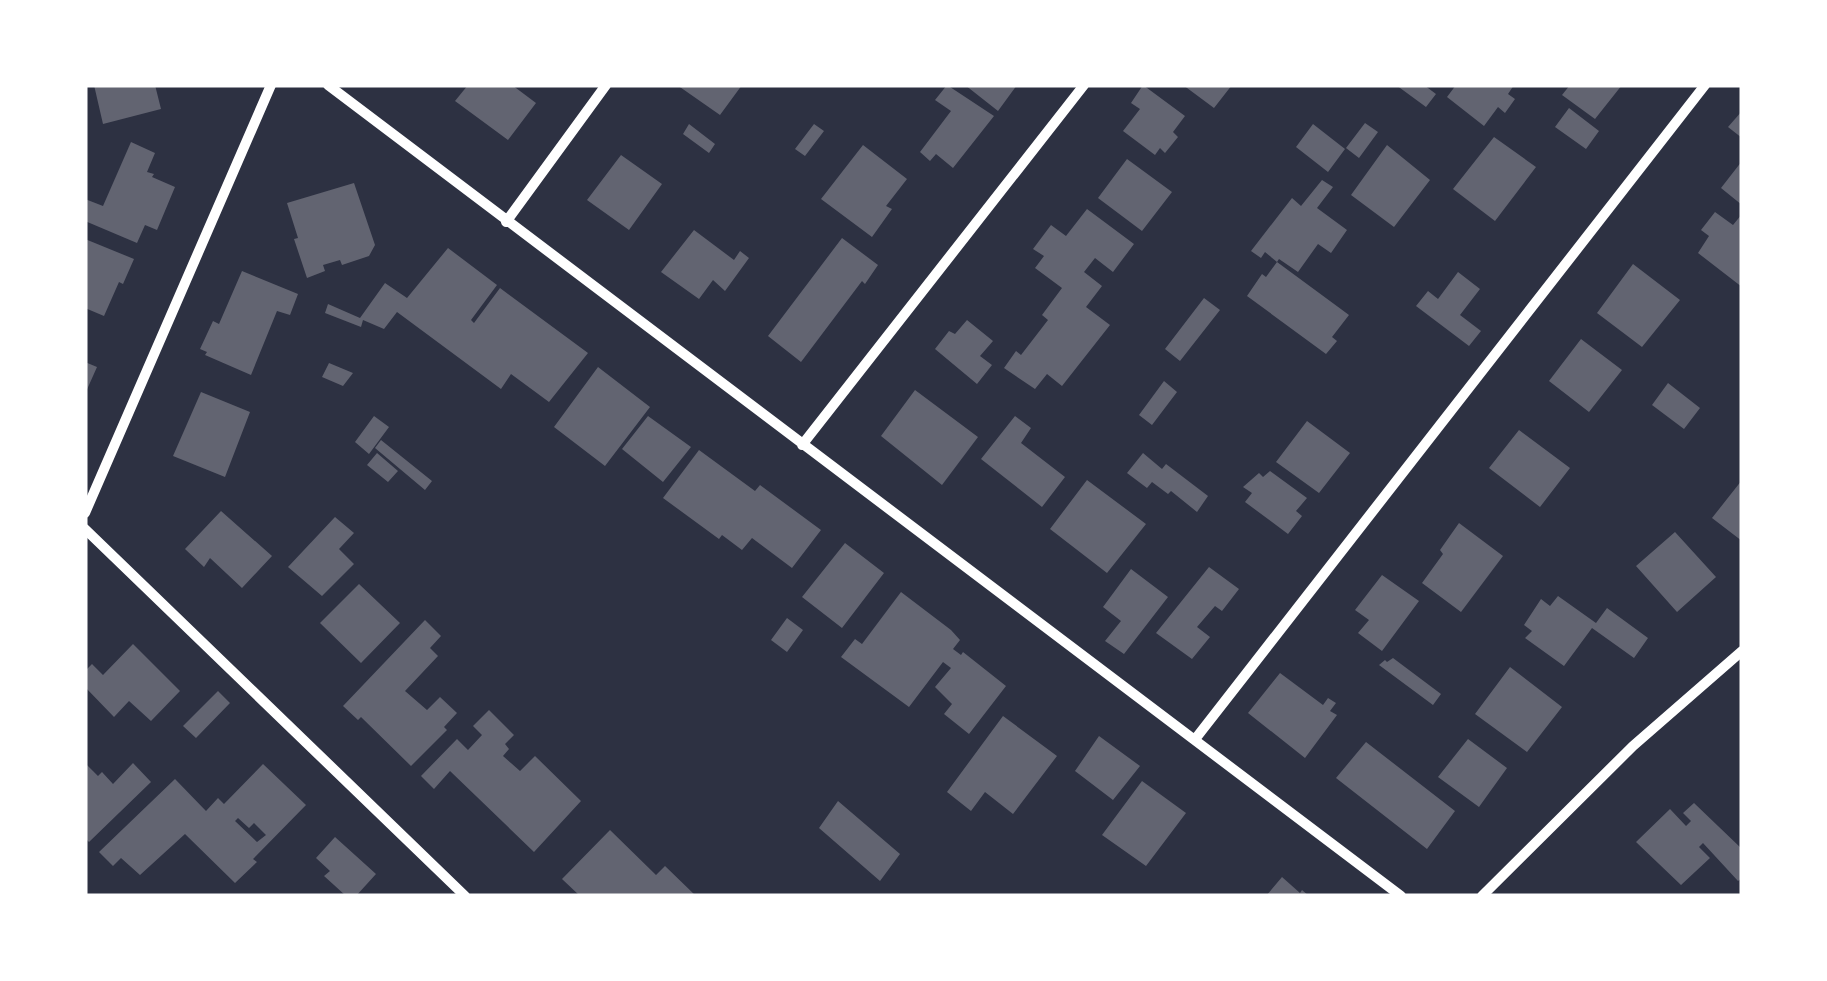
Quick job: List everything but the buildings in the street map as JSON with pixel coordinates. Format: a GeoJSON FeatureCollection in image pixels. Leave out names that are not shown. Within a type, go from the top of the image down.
{"type":"FeatureCollection","features":[{"type":"Feature","properties":{"kind":"street"},"geometry":{"type":"LineString","coordinates":[[85,513],[270,85]]}},
{"type":"Feature","properties":{"kind":"street"},"geometry":{"type":"LineString","coordinates":[[328,85],[1401,896]]}},
{"type":"Feature","properties":{"kind":"street"},"geometry":{"type":"LineString","coordinates":[[506,222],[606,85]]}},
{"type":"Feature","properties":{"kind":"street"},"geometry":{"type":"LineString","coordinates":[[802,445],[1084,85]]}},
{"type":"Feature","properties":{"kind":"street"},"geometry":{"type":"LineString","coordinates":[[1196,738],[1705,85]]}},
{"type":"Feature","properties":{"kind":"street"},"geometry":{"type":"LineString","coordinates":[[85,529],[466,896]]}},
{"type":"Feature","properties":{"kind":"street"},"geometry":{"type":"LineString","coordinates":[[1482,896],[1633,746],[1742,651]]}}]}
